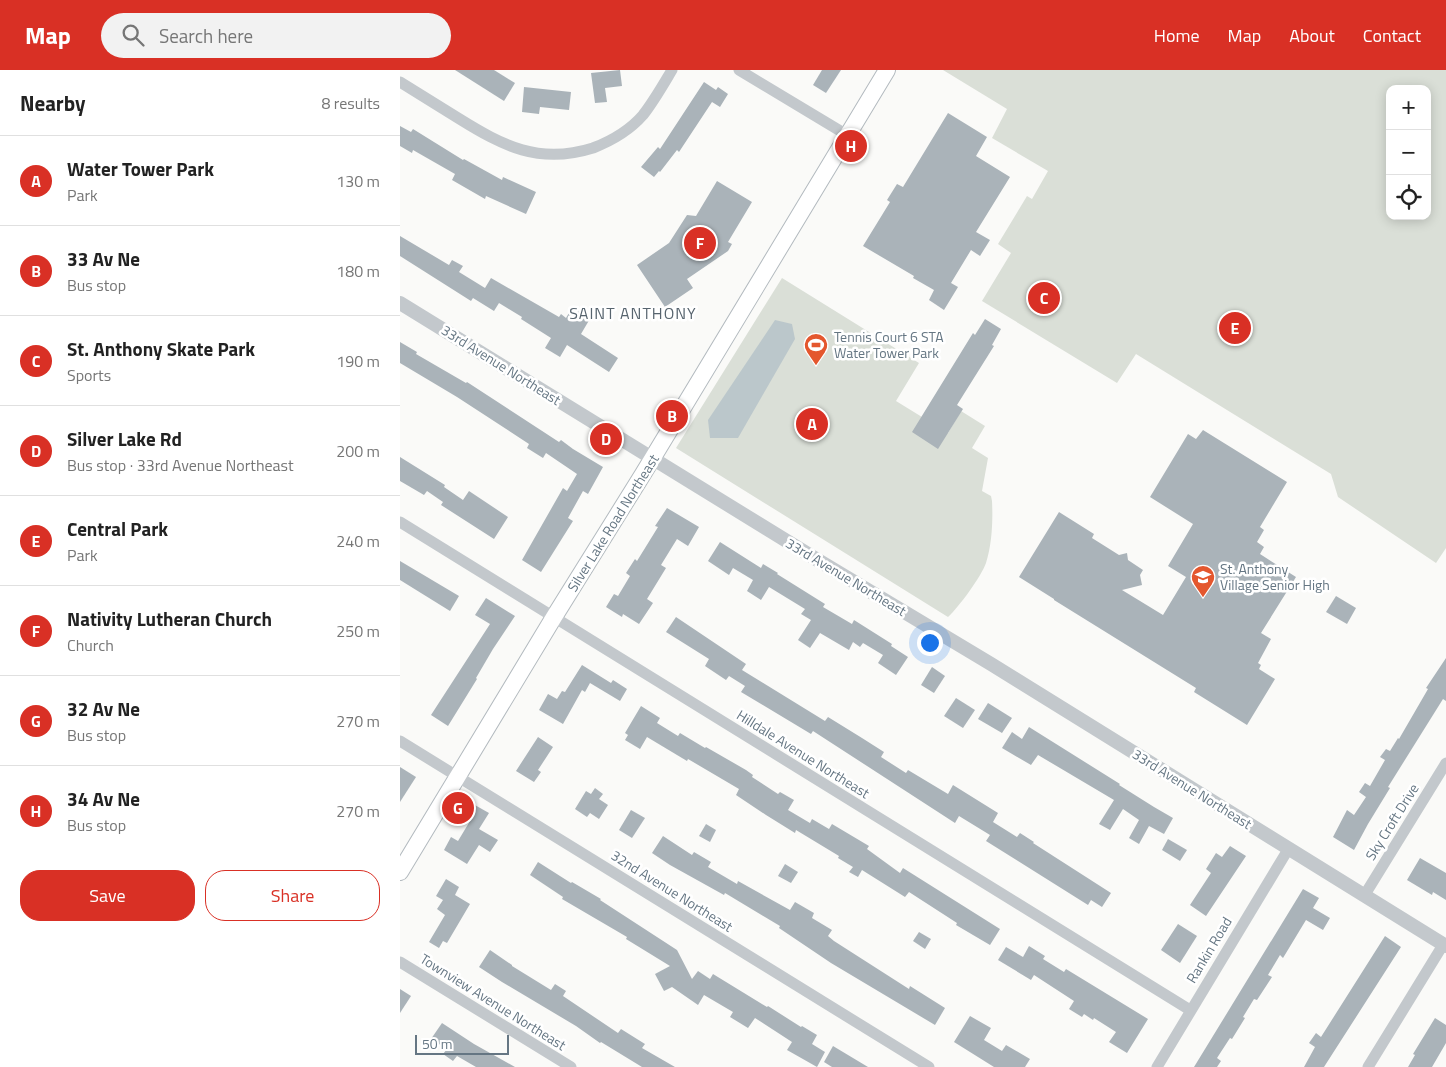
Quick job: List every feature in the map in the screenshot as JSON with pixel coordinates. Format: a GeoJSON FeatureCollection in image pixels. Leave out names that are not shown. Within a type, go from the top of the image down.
{"type":"FeatureCollection","features":[{"type":"Feature","properties":{"kind":"main road","name":"Silver Lake Road Northeast"},"geometry":{"type":"LineString","coordinates":[[400,872],[887,70]]}},
{"type":"Feature","properties":{"kind":"street"},"geometry":{"type":"LineString","coordinates":[[400,82],[487,136],[509,147],[532,153],[557,155],[580,152],[603,144],[624,132],[643,115],[672,70]]}},
{"type":"Feature","properties":{"kind":"street"},"geometry":{"type":"LineString","coordinates":[[739,70],[847,135]]}},
{"type":"Feature","properties":{"kind":"street","name":"33rd Avenue Northeast"},"geometry":{"type":"LineString","coordinates":[[400,303],[1445,945]]}},
{"type":"Feature","properties":{"kind":"street","name":"Hilldale Avenue Northeast"},"geometry":{"type":"LineString","coordinates":[[400,522],[1190,1010]]}},
{"type":"Feature","properties":{"kind":"street","name":"32nd Avenue Northeast"},"geometry":{"type":"LineString","coordinates":[[400,741],[929,1067]]}},
{"type":"Feature","properties":{"kind":"street","name":"Sky Croft Drive"},"geometry":{"type":"LineString","coordinates":[[1364,896],[1446,763]]}},
{"type":"Feature","properties":{"kind":"street","name":"Rankin Road"},"geometry":{"type":"LineString","coordinates":[[1157,1067],[1289,848]]}},
{"type":"Feature","properties":{"kind":"street"},"geometry":{"type":"LineString","coordinates":[[1368,1067],[1445,945]]}},
{"type":"Feature","properties":{"kind":"street","name":"Townview Avenue Northeast"},"geometry":{"type":"LineString","coordinates":[[400,962],[571,1067]]}},
{"type":"Feature","properties":{"kind":"shaded area"},"geometry":{"type":"Polygon","coordinates":[[[943,70],[1446,70],[1446,548],[1436,563],[1338,497],[1331,474],[1136,354],[1117,383],[982,301],[1011,253],[998,244],[1027,196],[1032,199],[1048,171],[992,138],[1007,109],[943,70]]]}},
{"type":"Feature","properties":{"kind":"shaded area"},"geometry":{"type":"Polygon","coordinates":[[[782,278],[919,363],[896,401],[948,433],[961,411],[985,426],[972,448],[988,458],[982,491],[991,496],[992,501],[990,548],[980,576],[964,599],[948,617],[676,448],[782,278]]]}},
{"type":"Feature","properties":{"kind":"shaded area"},"geometry":{"type":"Polygon","coordinates":[[[775,320],[792,324],[795,339],[738,438],[710,438],[708,420],[775,320]]]}},
{"type":"Feature","properties":{"kind":"building"},"geometry":{"type":"Polygon","coordinates":[[[455,70],[494,70],[515,83],[504,101],[455,70]]]}},
{"type":"Feature","properties":{"kind":"building"},"geometry":{"type":"Polygon","coordinates":[[[620,70],[622,86],[605,88],[607,102],[595,103],[591,73],[620,70]]]}},
{"type":"Feature","properties":{"kind":"building"},"geometry":{"type":"Polygon","coordinates":[[[822,70],[841,70],[826,93],[813,85],[822,70]]]}},
{"type":"Feature","properties":{"kind":"building"},"geometry":{"type":"Polygon","coordinates":[[[704,82],[716,90],[718,87],[728,94],[720,107],[712,102],[679,152],[677,150],[654,177],[641,167],[658,147],[660,149],[704,82]]]}},
{"type":"Feature","properties":{"kind":"building"},"geometry":{"type":"Polygon","coordinates":[[[524,87],[571,92],[569,110],[540,107],[539,114],[522,112],[524,87]]]}},
{"type":"Feature","properties":{"kind":"building"},"geometry":{"type":"Polygon","coordinates":[[[948,113],[987,137],[976,156],[1010,177],[976,232],[990,240],[980,256],[971,250],[951,283],[958,287],[944,310],[929,300],[934,290],[863,246],[890,202],[887,200],[897,184],[903,187],[948,113]]]}},
{"type":"Feature","properties":{"kind":"building"},"geometry":{"type":"Polygon","coordinates":[[[400,126],[411,132],[413,129],[463,160],[502,180],[503,177],[536,192],[526,214],[486,196],[485,199],[452,180],[455,174],[413,150],[412,153],[400,146],[400,126]]]}},
{"type":"Feature","properties":{"kind":"building"},"geometry":{"type":"Polygon","coordinates":[[[717,181],[752,202],[728,242],[732,244],[728,251],[687,279],[693,288],[665,307],[637,265],[669,243],[687,215],[696,216],[717,181]]]}},
{"type":"Feature","properties":{"kind":"building"},"geometry":{"type":"Polygon","coordinates":[[[400,236],[449,265],[452,260],[463,266],[459,272],[485,288],[491,278],[559,317],[561,314],[566,318],[573,306],[591,317],[581,334],[618,358],[609,372],[567,345],[560,357],[545,348],[551,338],[521,319],[522,317],[499,303],[494,311],[473,298],[471,301],[400,256],[400,236]]]}},
{"type":"Feature","properties":{"kind":"building"},"geometry":{"type":"Polygon","coordinates":[[[985,319],[1001,329],[992,345],[994,346],[957,405],[963,409],[938,449],[912,432],[973,333],[975,335],[985,319]]]}},
{"type":"Feature","properties":{"kind":"building"},"geometry":{"type":"Polygon","coordinates":[[[400,342],[417,352],[416,354],[467,382],[559,442],[561,440],[603,467],[588,494],[583,491],[568,518],[573,521],[541,572],[522,560],[563,488],[567,491],[577,474],[546,453],[543,458],[527,448],[529,444],[457,397],[400,363],[400,342]]]}},
{"type":"Feature","properties":{"kind":"building"},"geometry":{"type":"Polygon","coordinates":[[[1203,430],[1287,482],[1260,527],[1264,530],[1257,542],[1264,547],[1260,554],[1296,577],[1261,633],[1271,639],[1258,663],[1261,665],[1259,669],[1275,679],[1247,725],[1194,692],[1196,688],[1019,577],[1059,512],[1094,534],[1092,538],[1119,555],[1127,553],[1128,560],[1143,570],[1140,575],[1142,585],[1122,590],[1163,615],[1186,577],[1168,566],[1193,524],[1150,497],[1188,434],[1196,439],[1203,430]]]}},
{"type":"Feature","properties":{"kind":"building"},"geometry":{"type":"Polygon","coordinates":[[[400,457],[445,485],[444,487],[463,500],[469,491],[508,517],[494,539],[441,505],[443,502],[427,491],[424,495],[400,481],[400,457]]]}},
{"type":"Feature","properties":{"kind":"building"},"geometry":{"type":"Polygon","coordinates":[[[667,508],[699,527],[688,546],[677,539],[661,565],[666,568],[647,599],[653,603],[639,624],[623,614],[622,617],[606,607],[614,594],[618,596],[630,576],[626,573],[635,559],[637,561],[658,527],[655,526],[667,508]]]}},
{"type":"Feature","properties":{"kind":"building"},"geometry":{"type":"Polygon","coordinates":[[[720,542],[761,568],[763,564],[778,573],[825,604],[823,607],[852,624],[854,620],[892,644],[891,646],[908,657],[896,675],[878,663],[883,655],[863,643],[860,647],[853,642],[849,650],[820,633],[810,648],[798,640],[811,620],[801,614],[805,609],[769,587],[761,600],[747,591],[753,580],[733,568],[729,575],[708,561],[720,542]]]}},
{"type":"Feature","properties":{"kind":"building"},"geometry":{"type":"Polygon","coordinates":[[[400,561],[459,596],[450,611],[400,580],[400,561]]]}},
{"type":"Feature","properties":{"kind":"building"},"geometry":{"type":"Polygon","coordinates":[[[1336,596],[1356,608],[1347,624],[1326,612],[1336,596]]]}},
{"type":"Feature","properties":{"kind":"building"},"geometry":{"type":"Polygon","coordinates":[[[486,598],[515,616],[493,649],[448,726],[431,715],[490,624],[475,615],[486,598]]]}},
{"type":"Feature","properties":{"kind":"building"},"geometry":{"type":"Polygon","coordinates":[[[676,617],[746,664],[742,670],[825,721],[828,717],[862,738],[884,752],[881,757],[906,773],[908,770],[948,794],[953,785],[998,813],[993,822],[1017,837],[1020,833],[1111,893],[1102,907],[1091,900],[1088,905],[986,841],[990,835],[959,816],[955,823],[813,731],[811,734],[741,692],[745,686],[729,676],[726,680],[705,666],[709,659],[666,632],[676,617]]]}},
{"type":"Feature","properties":{"kind":"building"},"geometry":{"type":"Polygon","coordinates":[[[1446,658],[1446,701],[1443,699],[1388,787],[1390,788],[1354,850],[1333,837],[1347,810],[1354,815],[1366,797],[1359,792],[1365,783],[1370,786],[1385,760],[1380,757],[1386,749],[1390,751],[1399,739],[1428,689],[1426,688],[1446,658]]]}},
{"type":"Feature","properties":{"kind":"building"},"geometry":{"type":"Polygon","coordinates":[[[582,665],[611,683],[613,680],[627,689],[620,701],[590,683],[585,692],[582,690],[563,724],[539,710],[548,694],[557,699],[562,691],[565,692],[582,665]]]}},
{"type":"Feature","properties":{"kind":"building"},"geometry":{"type":"Polygon","coordinates":[[[932,667],[945,676],[934,693],[921,685],[932,667]]]}},
{"type":"Feature","properties":{"kind":"building"},"geometry":{"type":"Polygon","coordinates":[[[956,698],[975,710],[963,728],[944,716],[956,698]]]}},
{"type":"Feature","properties":{"kind":"building"},"geometry":{"type":"Polygon","coordinates":[[[988,703],[1012,718],[1002,733],[978,719],[988,703]]]}},
{"type":"Feature","properties":{"kind":"building"},"geometry":{"type":"Polygon","coordinates":[[[641,706],[660,718],[657,723],[678,736],[680,733],[706,747],[746,770],[753,775],[752,777],[778,794],[780,792],[794,800],[788,810],[810,823],[812,819],[829,829],[832,824],[869,846],[867,849],[900,873],[903,868],[1000,929],[990,945],[956,925],[957,923],[909,892],[905,897],[862,870],[858,877],[849,872],[853,867],[838,858],[839,856],[796,830],[795,833],[766,815],[736,795],[739,789],[688,759],[687,761],[647,737],[640,749],[625,740],[628,735],[625,733],[641,706]]]}},
{"type":"Feature","properties":{"kind":"building"},"geometry":{"type":"Polygon","coordinates":[[[1029,727],[1173,818],[1164,834],[1149,826],[1139,844],[1129,838],[1139,820],[1123,809],[1110,830],[1099,824],[1114,800],[1038,755],[1031,765],[1002,748],[1012,732],[1022,739],[1029,727]]]}},
{"type":"Feature","properties":{"kind":"building"},"geometry":{"type":"Polygon","coordinates":[[[538,737],[553,747],[538,770],[541,772],[534,782],[516,771],[538,737]]]}},
{"type":"Feature","properties":{"kind":"building"},"geometry":{"type":"Polygon","coordinates":[[[400,767],[416,777],[400,802],[400,767]]]}},
{"type":"Feature","properties":{"kind":"building"},"geometry":{"type":"Polygon","coordinates":[[[595,788],[603,794],[599,799],[608,805],[599,819],[590,813],[587,817],[575,809],[586,791],[591,794],[595,788]]]}},
{"type":"Feature","properties":{"kind":"building"},"geometry":{"type":"Polygon","coordinates":[[[473,804],[489,813],[479,829],[498,840],[490,852],[479,845],[467,864],[444,850],[451,837],[458,841],[470,821],[464,818],[473,804]]]}},
{"type":"Feature","properties":{"kind":"building"},"geometry":{"type":"Polygon","coordinates":[[[631,810],[645,818],[632,838],[619,830],[631,810]]]}},
{"type":"Feature","properties":{"kind":"building"},"geometry":{"type":"Polygon","coordinates":[[[706,824],[716,830],[710,842],[699,836],[706,824]]]}},
{"type":"Feature","properties":{"kind":"building"},"geometry":{"type":"Polygon","coordinates":[[[663,836],[692,855],[694,852],[711,862],[708,867],[737,884],[738,881],[790,910],[795,902],[814,913],[812,918],[832,930],[828,936],[834,941],[909,989],[910,986],[945,1008],[935,1025],[831,963],[779,928],[780,926],[725,893],[724,895],[670,865],[652,853],[663,836]]]}},
{"type":"Feature","properties":{"kind":"building"},"geometry":{"type":"Polygon","coordinates":[[[1168,839],[1187,850],[1180,861],[1162,850],[1168,839]]]}},
{"type":"Feature","properties":{"kind":"building"},"geometry":{"type":"Polygon","coordinates":[[[1230,846],[1246,856],[1206,916],[1190,905],[1211,873],[1206,869],[1216,853],[1222,857],[1230,846]]]}},
{"type":"Feature","properties":{"kind":"building"},"geometry":{"type":"Polygon","coordinates":[[[1420,858],[1446,873],[1446,900],[1433,892],[1432,895],[1407,880],[1420,858]]]}},
{"type":"Feature","properties":{"kind":"building"},"geometry":{"type":"Polygon","coordinates":[[[538,862],[601,899],[677,950],[692,979],[698,971],[710,979],[713,974],[817,1035],[812,1044],[825,1052],[817,1067],[787,1050],[792,1042],[755,1018],[748,1028],[730,1017],[733,1012],[704,995],[698,1005],[672,987],[664,991],[655,974],[670,966],[626,939],[627,937],[562,899],[563,897],[530,875],[538,862]]]}},
{"type":"Feature","properties":{"kind":"building"},"geometry":{"type":"Polygon","coordinates":[[[785,864],[798,872],[791,883],[778,876],[785,864]]]}},
{"type":"Feature","properties":{"kind":"building"},"geometry":{"type":"Polygon","coordinates":[[[446,879],[459,887],[455,895],[470,904],[447,943],[443,941],[439,948],[429,942],[445,915],[437,909],[443,900],[436,896],[446,879]]]}},
{"type":"Feature","properties":{"kind":"building"},"geometry":{"type":"Polygon","coordinates":[[[1303,889],[1319,898],[1313,908],[1330,918],[1323,930],[1306,920],[1283,958],[1280,955],[1268,975],[1272,977],[1257,1000],[1254,999],[1232,1039],[1230,1038],[1217,1058],[1221,1061],[1217,1067],[1194,1067],[1303,889]]]}},
{"type":"Feature","properties":{"kind":"building"},"geometry":{"type":"Polygon","coordinates":[[[1178,924],[1197,936],[1180,963],[1161,950],[1178,924]]]}},
{"type":"Feature","properties":{"kind":"building"},"geometry":{"type":"Polygon","coordinates":[[[919,932],[931,939],[925,949],[913,941],[919,932]]]}},
{"type":"Feature","properties":{"kind":"building"},"geometry":{"type":"Polygon","coordinates":[[[1385,936],[1401,947],[1324,1067],[1304,1067],[1315,1047],[1309,1043],[1316,1033],[1321,1037],[1385,936]]]}},
{"type":"Feature","properties":{"kind":"building"},"geometry":{"type":"Polygon","coordinates":[[[1029,946],[1045,956],[1043,959],[1064,972],[1066,969],[1148,1019],[1127,1053],[1109,1042],[1116,1032],[1094,1018],[1093,1020],[1084,1014],[1082,1017],[1069,1009],[1074,1001],[1034,975],[1031,980],[998,960],[1006,947],[1023,957],[1029,946]]]}},
{"type":"Feature","properties":{"kind":"building"},"geometry":{"type":"Polygon","coordinates":[[[490,950],[551,990],[555,984],[566,991],[563,996],[618,1033],[621,1029],[645,1044],[642,1048],[675,1067],[642,1067],[502,982],[479,967],[490,950]]]}},
{"type":"Feature","properties":{"kind":"building"},"geometry":{"type":"Polygon","coordinates":[[[400,989],[411,996],[400,1013],[400,989]]]}},
{"type":"Feature","properties":{"kind":"building"},"geometry":{"type":"Polygon","coordinates":[[[970,1016],[991,1028],[984,1040],[1002,1051],[1006,1045],[1030,1059],[1025,1067],[994,1067],[954,1042],[970,1016]]]}},
{"type":"Feature","properties":{"kind":"building"},"geometry":{"type":"Polygon","coordinates":[[[1435,1018],[1446,1025],[1446,1043],[1432,1067],[1408,1067],[1415,1055],[1413,1054],[1435,1018]]]}},
{"type":"Feature","properties":{"kind":"building"},"geometry":{"type":"Polygon","coordinates":[[[442,1023],[515,1067],[476,1067],[457,1056],[453,1061],[443,1054],[447,1049],[431,1039],[442,1023]]]}},
{"type":"Feature","properties":{"kind":"building"},"geometry":{"type":"Polygon","coordinates":[[[833,1046],[868,1067],[832,1067],[824,1062],[833,1046]]]}},
{"type":"Feature","properties":{"kind":"place","name":"34 Av Ne"},"geometry":{"type":"Point","coordinates":[851,146]}},
{"type":"Feature","properties":{"kind":"place","name":"Nativity Lutheran Church"},"geometry":{"type":"Point","coordinates":[700,243]}},
{"type":"Feature","properties":{"kind":"place","name":"St. Anthony Skate Park"},"geometry":{"type":"Point","coordinates":[1044,298]}},
{"type":"Feature","properties":{"kind":"place","name":"Central Park"},"geometry":{"type":"Point","coordinates":[1235,328]}},
{"type":"Feature","properties":{"kind":"place","name":"Tennis Court 6 STA Water Tower Park"},"geometry":{"type":"Point","coordinates":[816,366]}},
{"type":"Feature","properties":{"kind":"place","name":"33 Av Ne"},"geometry":{"type":"Point","coordinates":[672,416]}},
{"type":"Feature","properties":{"kind":"place","name":"Water Tower Park"},"geometry":{"type":"Point","coordinates":[812,424]}},
{"type":"Feature","properties":{"kind":"place","name":"Silver Lake Rd"},"geometry":{"type":"Point","coordinates":[606,439]}},
{"type":"Feature","properties":{"kind":"place","name":"St. Anthony Village Senior High"},"geometry":{"type":"Point","coordinates":[1203,598]}},
{"type":"Feature","properties":{"kind":"place","name":"32 Av Ne"},"geometry":{"type":"Point","coordinates":[458,808]}},
{"type":"Feature","properties":{"kind":"district","name":"SAINT ANTHONY"},"geometry":{"type":"Point","coordinates":[633,313]}}]}
